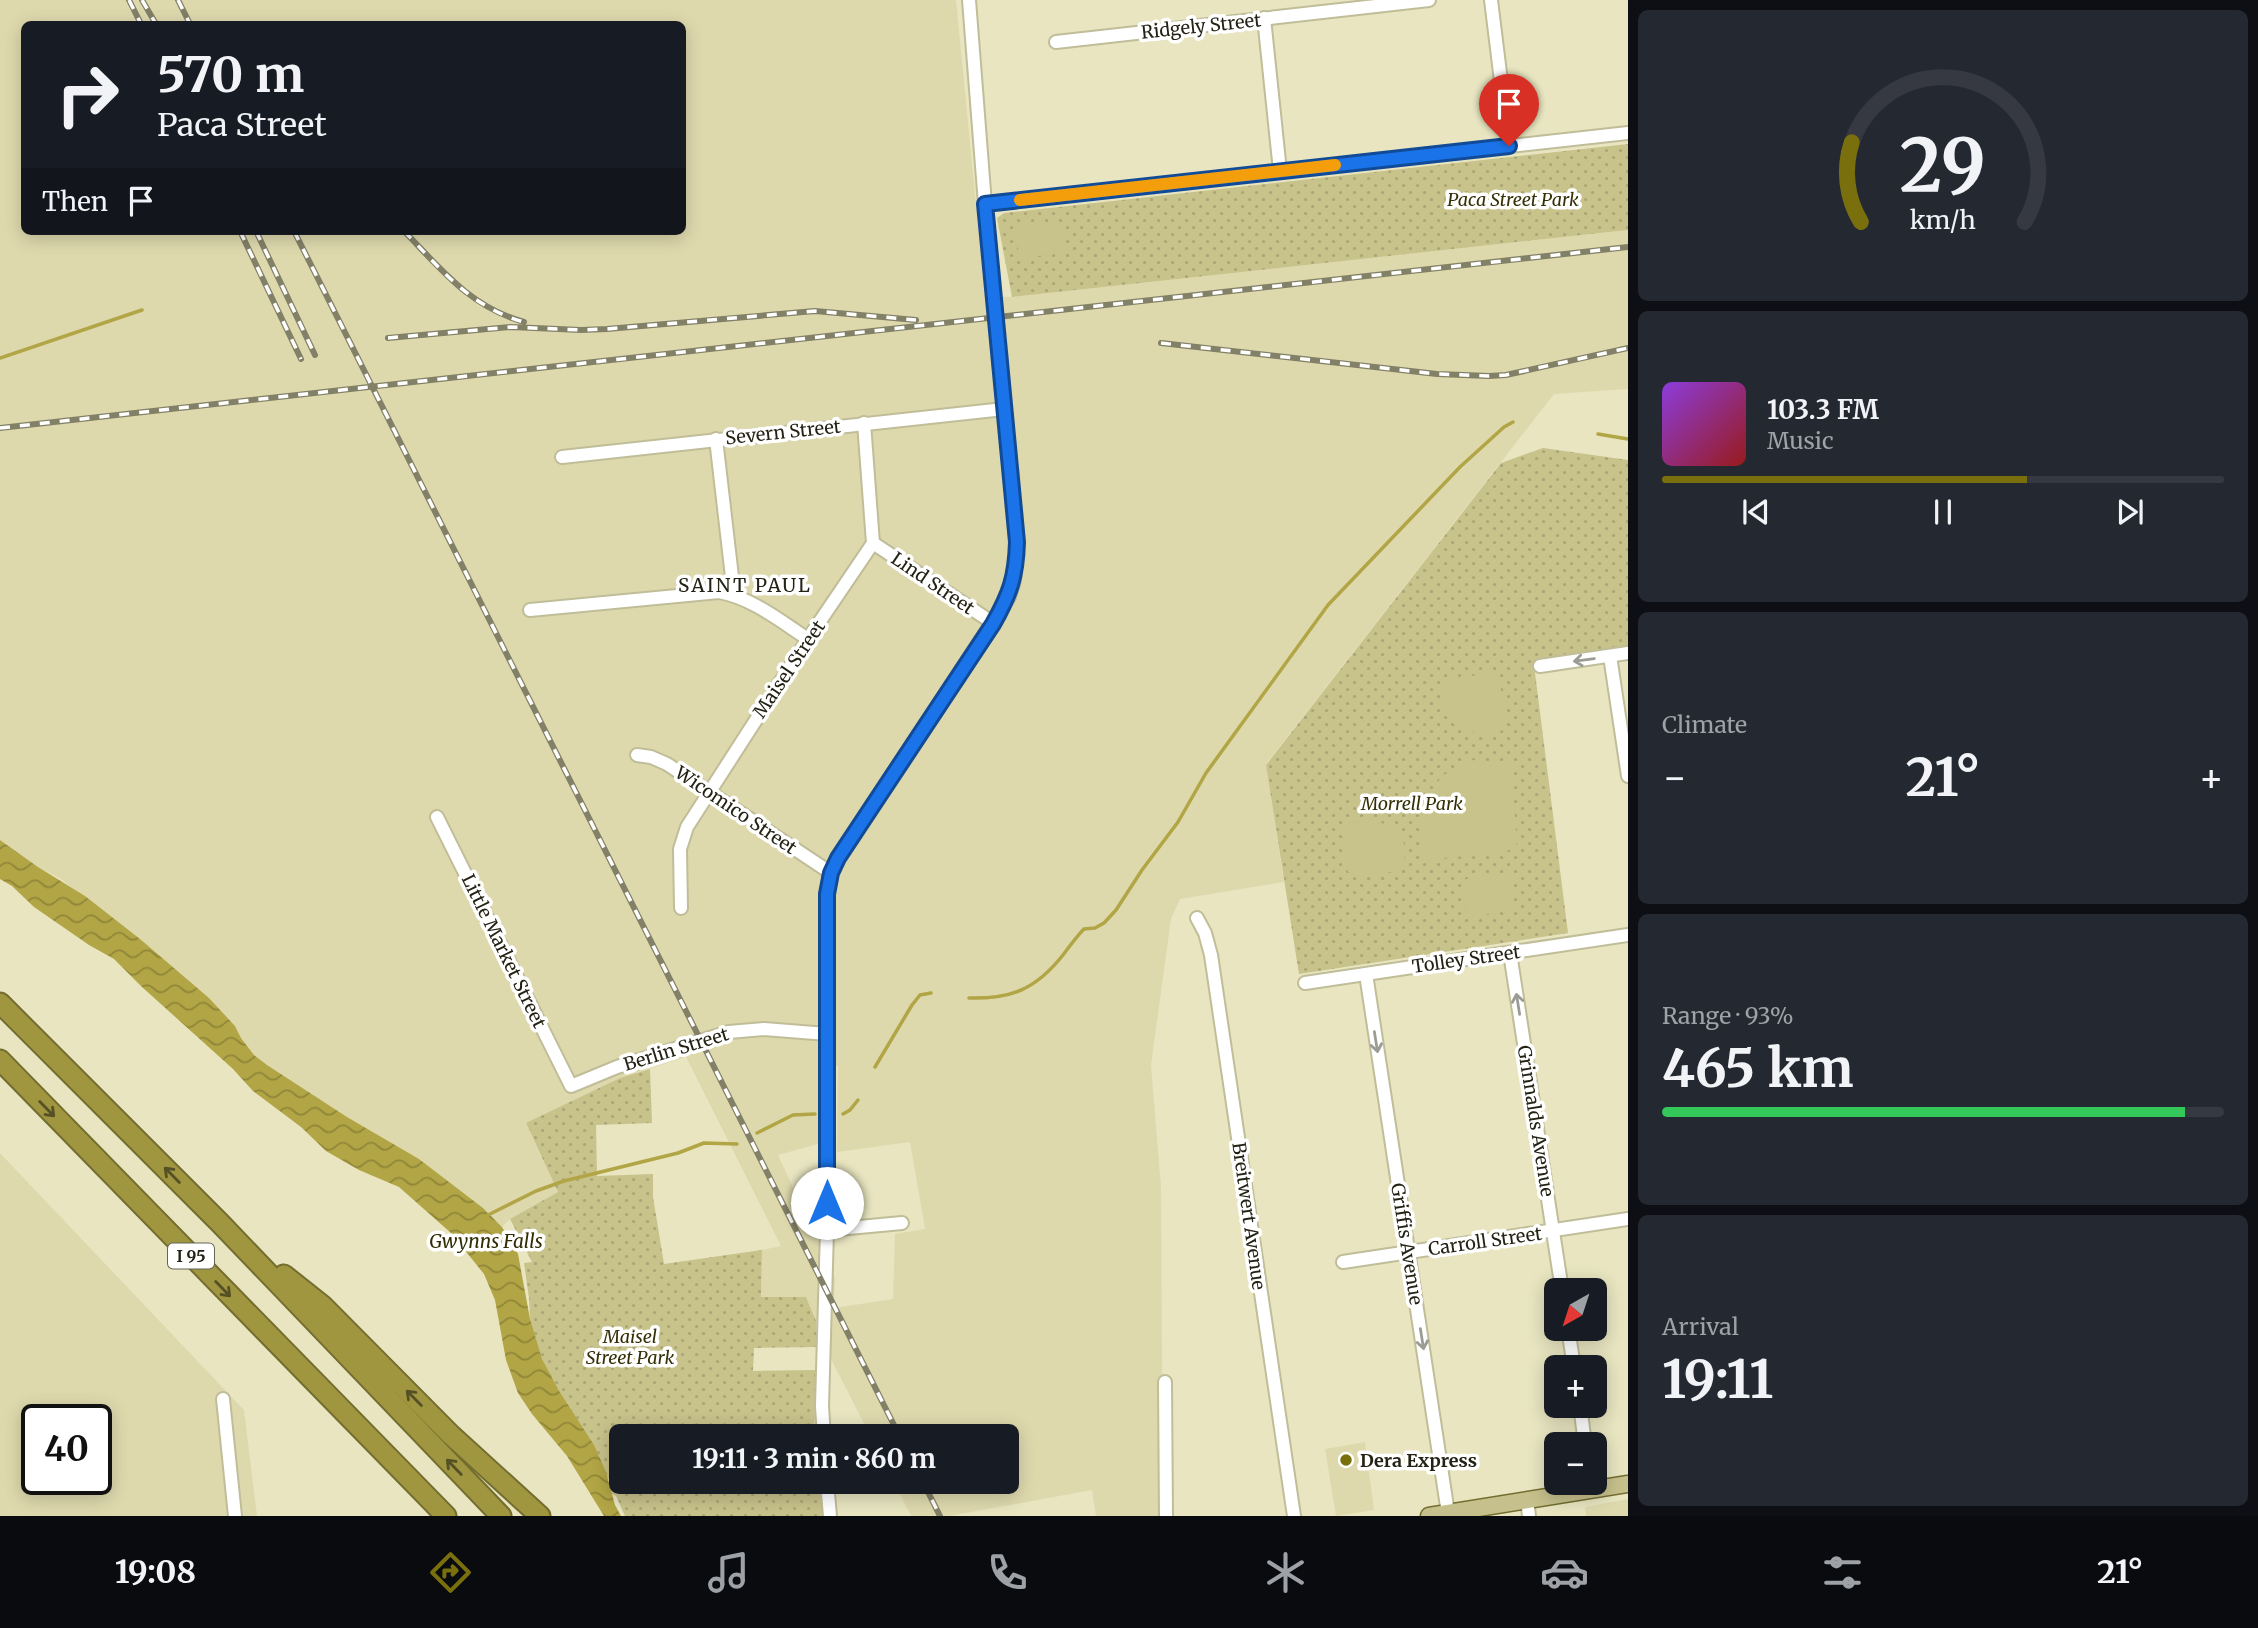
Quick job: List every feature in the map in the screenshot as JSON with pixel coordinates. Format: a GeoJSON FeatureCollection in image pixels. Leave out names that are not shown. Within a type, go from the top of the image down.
{"type":"FeatureCollection","features":[{"type":"Feature","properties":{"kind":"highway","name":"I 95"},"geometry":{"type":"LineString","coordinates":[[0,1003],[220,1223],[501,1516]]}},
{"type":"Feature","properties":{"kind":"highway","name":"I 95"},"geometry":{"type":"LineString","coordinates":[[0,1060],[446,1516]]}},
{"type":"Feature","properties":{"kind":"highway"},"geometry":{"type":"LineString","coordinates":[[220,1223],[323,1307],[451,1435],[540,1516]]}},
{"type":"Feature","properties":{"kind":"main road"},"geometry":{"type":"LineString","coordinates":[[1607,1485],[1628,1483]]}},
{"type":"Feature","properties":{"kind":"main road"},"geometry":{"type":"LineString","coordinates":[[1429,1516],[1528,1508],[1566,1495]]}},
{"type":"Feature","properties":{"kind":"street"},"geometry":{"type":"LineString","coordinates":[[823,1424],[827,1230],[827,894],[831,873],[838,858],[993,624],[1009,597],[1017,564],[968,0]]}},
{"type":"Feature","properties":{"kind":"street","name":"Ridgely Street"},"geometry":{"type":"LineString","coordinates":[[1056,42],[1429,0]]}},
{"type":"Feature","properties":{"kind":"street"},"geometry":{"type":"LineString","coordinates":[[1491,0],[1509,146]]}},
{"type":"Feature","properties":{"kind":"street"},"geometry":{"type":"LineString","coordinates":[[1264,19],[1280,171]]}},
{"type":"Feature","properties":{"kind":"street"},"geometry":{"type":"LineString","coordinates":[[985,204],[1628,133]]}},
{"type":"Feature","properties":{"kind":"street","name":"Severn Street"},"geometry":{"type":"LineString","coordinates":[[562,457],[1004,409]]}},
{"type":"Feature","properties":{"kind":"street"},"geometry":{"type":"LineString","coordinates":[[864,423],[873,543]]}},
{"type":"Feature","properties":{"kind":"street"},"geometry":{"type":"LineString","coordinates":[[716,439],[734,594]]}},
{"type":"Feature","properties":{"kind":"street","name":"Lind Street"},"geometry":{"type":"LineString","coordinates":[[873,543],[993,624]]}},
{"type":"Feature","properties":{"kind":"street","name":"Maisel Street"},"geometry":{"type":"LineString","coordinates":[[681,908],[682,836],[709,790],[873,543]]}},
{"type":"Feature","properties":{"kind":"street"},"geometry":{"type":"LineString","coordinates":[[530,610],[702,592],[734,594],[808,639]]}},
{"type":"Feature","properties":{"kind":"street"},"geometry":{"type":"LineString","coordinates":[[1539,666],[1628,653]]}},
{"type":"Feature","properties":{"kind":"street"},"geometry":{"type":"LineString","coordinates":[[1610,656],[1628,776]]}},
{"type":"Feature","properties":{"kind":"street","name":"Wicomico Street"},"geometry":{"type":"LineString","coordinates":[[637,755],[651,757],[667,764],[831,873]]}},
{"type":"Feature","properties":{"kind":"street","name":"Little Market Street"},"geometry":{"type":"LineString","coordinates":[[437,817],[571,1086]]}},
{"type":"Feature","properties":{"kind":"street","name":"Breitwert Avenue"},"geometry":{"type":"LineString","coordinates":[[1198,918],[1211,955],[1294,1516]]}},
{"type":"Feature","properties":{"kind":"street","name":"Tolley Street"},"geometry":{"type":"LineString","coordinates":[[1305,984],[1628,935]]}},
{"type":"Feature","properties":{"kind":"street","name":"Grinnalds Avenue"},"geometry":{"type":"LineString","coordinates":[[1510,953],[1560,1278]]}},
{"type":"Feature","properties":{"kind":"street","name":"Griffis Avenue"},"geometry":{"type":"LineString","coordinates":[[1366,974],[1448,1513]]}},
{"type":"Feature","properties":{"kind":"street","name":"Berlin Street"},"geometry":{"type":"LineString","coordinates":[[571,1086],[617,1067],[738,1030],[764,1029],[827,1034]]}},
{"type":"Feature","properties":{"kind":"street","name":"Carroll Street"},"geometry":{"type":"LineString","coordinates":[[1343,1262],[1628,1219]]}},
{"type":"Feature","properties":{"kind":"street"},"geometry":{"type":"LineString","coordinates":[[827,1230],[902,1223]]}},
{"type":"Feature","properties":{"kind":"street"},"geometry":{"type":"LineString","coordinates":[[1165,1382],[1166,1516]]}},
{"type":"Feature","properties":{"kind":"street"},"geometry":{"type":"LineString","coordinates":[[223,1399],[235,1516]]}},
{"type":"Feature","properties":{"kind":"street"},"geometry":{"type":"LineString","coordinates":[[828,1494],[830,1516]]}},
{"type":"Feature","properties":{"kind":"shaded area"},"geometry":{"type":"Polygon","coordinates":[[[0,0],[956,0],[985,296],[1012,297],[1628,230],[1628,389],[1554,394],[1266,764],[1284,882],[1180,899],[1171,919],[1151,1065],[1161,1187],[1163,1516],[1096,1516],[1092,1490],[950,1516],[911,1516],[900,1494],[1019,1494],[1019,1424],[864,1424],[833,1363],[806,1297],[761,1298],[762,1250],[781,1246],[686,1057],[620,1078],[526,1124],[558,1192],[510,1219],[502,1227],[483,1208],[419,1159],[347,1117],[254,1055],[235,1026],[209,998],[61,879],[38,867],[0,840],[0,0]],[[818,1064],[818,1144],[778,1155],[835,1278],[834,1308],[893,1299],[895,1234],[925,1229],[910,1142],[837,1152],[838,1066],[818,1064]]]}},
{"type":"Feature","properties":{"kind":"shaded area"},"geometry":{"type":"Polygon","coordinates":[[[0,1153],[244,1410],[257,1516],[0,1516],[0,1153]]]}},
{"type":"Feature","properties":{"kind":"shaded area"},"geometry":{"type":"Polygon","coordinates":[[[1365,1442],[1374,1510],[1336,1516],[1325,1449],[1365,1442]]]}},
{"type":"Feature","properties":{"kind":"shaded area"},"geometry":{"type":"Polygon","coordinates":[[[1628,1499],[1628,1516],[1586,1516],[1585,1507],[1628,1499]]]}},
{"type":"Feature","properties":{"kind":"green space","name":"Paca Street Park"},"geometry":{"type":"Polygon","coordinates":[[[1628,144],[1628,230],[1012,297],[997,218],[1004,213],[1628,144]]]}},
{"type":"Feature","properties":{"kind":"green space"},"geometry":{"type":"Polygon","coordinates":[[[1063,223],[1066,253],[1019,258],[1016,227],[1063,223]]]}},
{"type":"Feature","properties":{"kind":"green space","name":"Morrell Park"},"geometry":{"type":"Polygon","coordinates":[[[1543,448],[1628,460],[1628,650],[1534,665],[1568,933],[1299,974],[1266,765],[1501,463],[1543,448]]]}},
{"type":"Feature","properties":{"kind":"green space"},"geometry":{"type":"Polygon","coordinates":[[[1488,673],[1496,674],[1500,684],[1507,729],[1479,733],[1458,727],[1450,720],[1445,710],[1440,682],[1488,673]]]}},
{"type":"Feature","properties":{"kind":"green space"},"geometry":{"type":"Polygon","coordinates":[[[1471,760],[1510,763],[1517,842],[1515,847],[1505,852],[1423,860],[1421,828],[1427,800],[1443,776],[1471,760]]]}},
{"type":"Feature","properties":{"kind":"green space"},"geometry":{"type":"Polygon","coordinates":[[[1366,819],[1384,824],[1400,836],[1405,851],[1401,871],[1355,876],[1348,872],[1342,824],[1366,819]]]}},
{"type":"Feature","properties":{"kind":"green space"},"geometry":{"type":"Polygon","coordinates":[[[1510,872],[1515,910],[1467,917],[1461,880],[1510,872]]]}},
{"type":"Feature","properties":{"kind":"green space","name":"Maisel Street Park"},"geometry":{"type":"Polygon","coordinates":[[[650,1069],[652,1123],[596,1125],[597,1176],[653,1174],[653,1197],[664,1264],[762,1250],[761,1297],[806,1297],[816,1321],[816,1347],[754,1348],[753,1371],[816,1370],[814,1424],[609,1424],[609,1480],[597,1461],[588,1459],[531,1335],[524,1263],[532,1262],[510,1219],[558,1192],[526,1123],[620,1078],[650,1069]]]}},
{"type":"Feature","properties":{"kind":"green space","name":"Maisel Street Park"},"geometry":{"type":"Polygon","coordinates":[[[613,1494],[820,1494],[823,1516],[625,1516],[613,1494]]]}},
{"type":"Feature","properties":{"kind":"water","name":"Gwynns Falls"},"geometry":{"type":"Polygon","coordinates":[[[0,840],[85,896],[140,939],[209,998],[235,1026],[254,1055],[347,1117],[419,1159],[483,1208],[502,1227],[518,1254],[530,1319],[542,1359],[594,1445],[606,1472],[609,1494],[612,1494],[621,1516],[604,1516],[567,1456],[518,1393],[506,1360],[495,1300],[484,1274],[451,1233],[399,1187],[359,1170],[326,1151],[301,1127],[253,1091],[233,1069],[114,959],[34,907],[12,886],[0,879],[0,840]]]}},
{"type":"Feature","properties":{"kind":"waterway"},"geometry":{"type":"LineString","coordinates":[[0,358],[142,310]]}},
{"type":"Feature","properties":{"kind":"waterway"},"geometry":{"type":"LineString","coordinates":[[969,998],[1011,994],[1033,984],[1053,967],[1084,929],[1095,928],[1104,923],[1178,822],[1206,773],[1328,605],[1460,467],[1513,422]]}},
{"type":"Feature","properties":{"kind":"waterway"},"geometry":{"type":"LineString","coordinates":[[1598,434],[1628,439]]}},
{"type":"Feature","properties":{"kind":"waterway"},"geometry":{"type":"LineString","coordinates":[[875,1067],[912,1005],[920,995],[931,993]]}},
{"type":"Feature","properties":{"kind":"waterway"},"geometry":{"type":"LineString","coordinates":[[843,1114],[858,1100]]}},
{"type":"Feature","properties":{"kind":"waterway"},"geometry":{"type":"LineString","coordinates":[[757,1133],[793,1115],[815,1114]]}},
{"type":"Feature","properties":{"kind":"waterway"},"geometry":{"type":"LineString","coordinates":[[486,1216],[536,1191],[564,1181],[678,1153],[704,1143],[737,1144]]}},
{"type":"Feature","properties":{"kind":"railway"},"geometry":{"type":"LineString","coordinates":[[129,0],[140,21]]}},
{"type":"Feature","properties":{"kind":"railway"},"geometry":{"type":"LineString","coordinates":[[142,0],[154,21]]}},
{"type":"Feature","properties":{"kind":"railway"},"geometry":{"type":"LineString","coordinates":[[178,0],[188,21]]}},
{"type":"Feature","properties":{"kind":"railway"},"geometry":{"type":"LineString","coordinates":[[242,235],[301,359]]}},
{"type":"Feature","properties":{"kind":"railway"},"geometry":{"type":"LineString","coordinates":[[258,235],[315,355]]}},
{"type":"Feature","properties":{"kind":"railway"},"geometry":{"type":"LineString","coordinates":[[296,235],[893,1424]]}},
{"type":"Feature","properties":{"kind":"railway"},"geometry":{"type":"LineString","coordinates":[[408,235],[444,273],[472,297],[524,322]]}},
{"type":"Feature","properties":{"kind":"railway"},"geometry":{"type":"LineString","coordinates":[[0,428],[1628,247]]}},
{"type":"Feature","properties":{"kind":"railway"},"geometry":{"type":"LineString","coordinates":[[388,338],[511,327],[607,329],[815,311],[916,320]]}},
{"type":"Feature","properties":{"kind":"railway"},"geometry":{"type":"LineString","coordinates":[[1161,343],[1437,374],[1489,376],[1506,375],[1628,348]]}},
{"type":"Feature","properties":{"kind":"railway"},"geometry":{"type":"LineString","coordinates":[[929,1494],[940,1516]]}},
{"type":"Feature","properties":{"kind":"slow traffic"},"geometry":{"type":"LineString","coordinates":[[1020,200],[1335,165]]}},
{"type":"Feature","properties":{"kind":"place","name":"Dera Express"},"geometry":{"type":"Point","coordinates":[1346,1460]}},
{"type":"Feature","properties":{"kind":"district","name":"SAINT PAUL"},"geometry":{"type":"Point","coordinates":[745,585]}},
{"type":"Feature","properties":{"kind":"route"},"geometry":{"type":"LineString","coordinates":[[827,1203],[827,894],[831,873],[838,858],[993,624],[1009,597],[1017,564],[985,204],[1509,146]]}}]}
